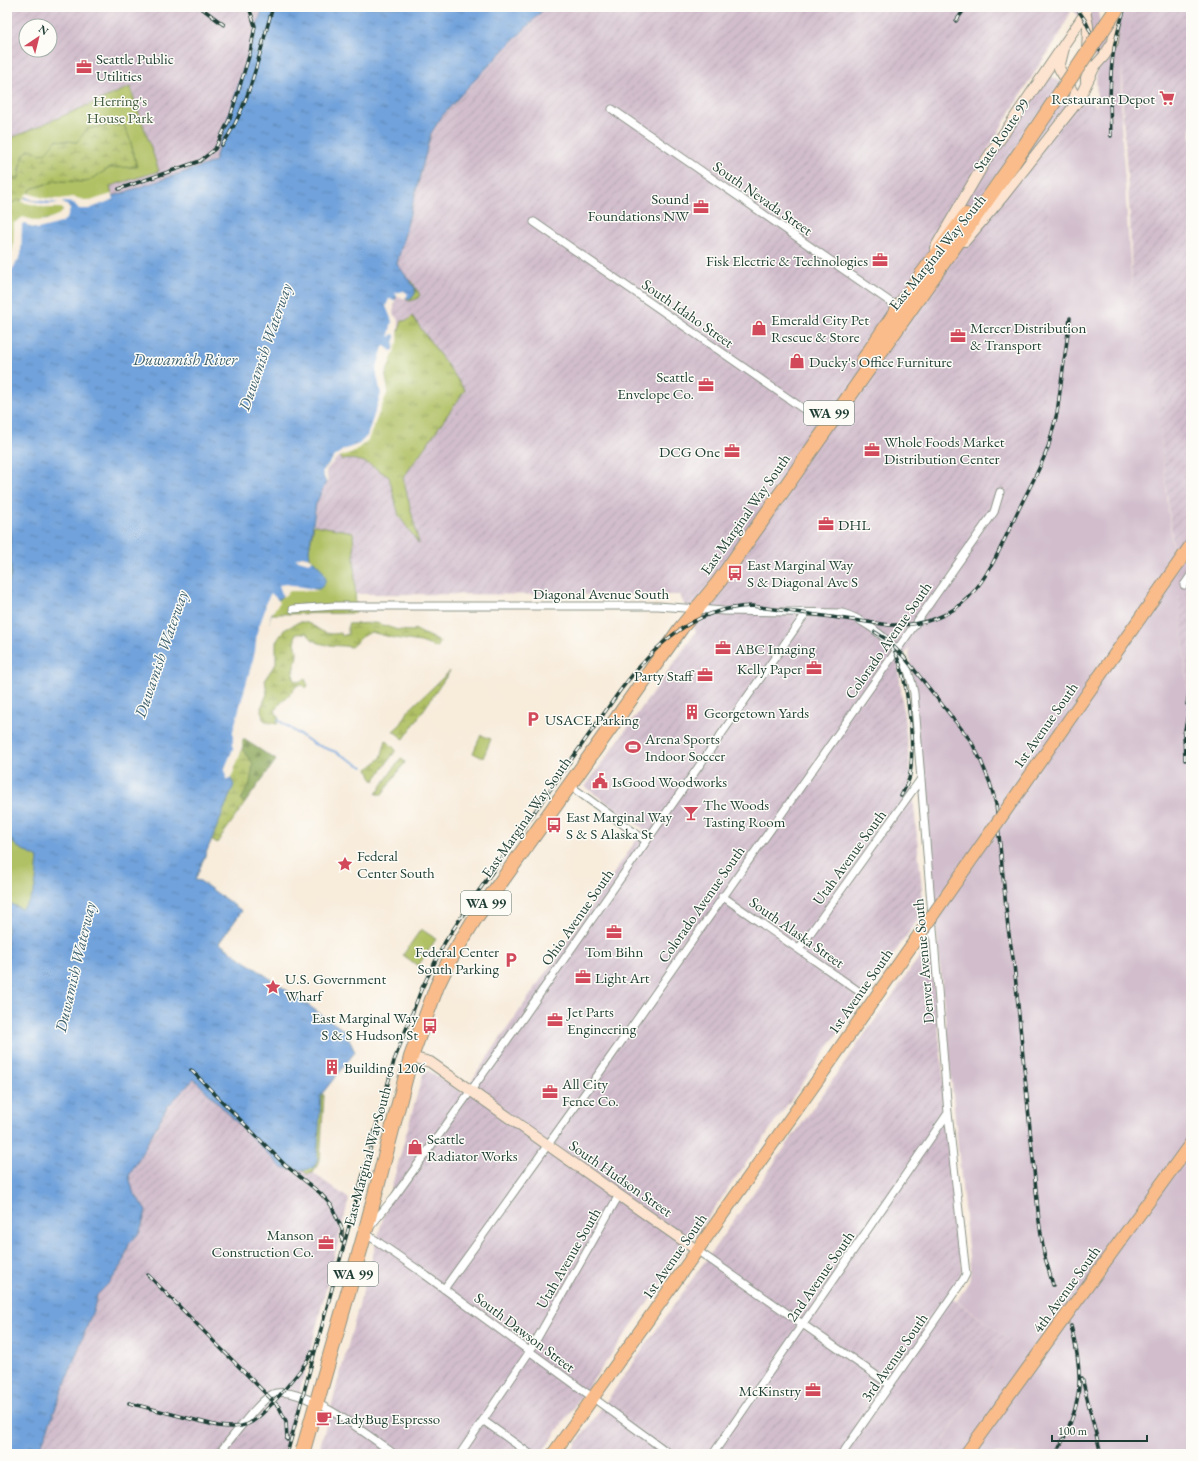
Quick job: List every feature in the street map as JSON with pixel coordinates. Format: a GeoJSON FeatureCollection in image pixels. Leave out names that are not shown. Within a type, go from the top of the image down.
{"type":"FeatureCollection","features":[{"type":"Feature","properties":{"kind":"highway","name":"State Route 99"},"geometry":{"type":"LineString","coordinates":[[934,278],[1110,7]]}},
{"type":"Feature","properties":{"kind":"highway","name":"State Route 99"},"geometry":{"type":"LineString","coordinates":[[917,281],[1009,161],[1118,7]]}},
{"type":"Feature","properties":{"kind":"highway","name":"East Marginal Way South"},"geometry":{"type":"LineString","coordinates":[[825,424],[934,278]]}},
{"type":"Feature","properties":{"kind":"highway","name":"East Marginal Way South"},"geometry":{"type":"LineString","coordinates":[[302,1454],[364,1233],[411,1057],[437,986],[462,939],[569,785],[696,608],[718,583],[825,424],[917,281]]}},
{"type":"Feature","properties":{"kind":"main road"},"geometry":{"type":"LineString","coordinates":[[1114,7],[1116,26]]}},
{"type":"Feature","properties":{"kind":"main road","name":"East Marginal Way South"},"geometry":{"type":"LineString","coordinates":[[934,278],[1004,195],[1078,101],[1095,66],[1113,42],[1118,7]]}},
{"type":"Feature","properties":{"kind":"main road"},"geometry":{"type":"LineString","coordinates":[[1085,9],[1088,26],[1086,86]]}},
{"type":"Feature","properties":{"kind":"main road","name":"East Marginal Way South"},"geometry":{"type":"LineString","coordinates":[[917,281],[955,211],[986,160],[1073,32],[1085,9]]}},
{"type":"Feature","properties":{"kind":"main road"},"geometry":{"type":"LineString","coordinates":[[1073,32],[1062,52],[1059,68],[1078,101]]}},
{"type":"Feature","properties":{"kind":"main road","name":"1st Avenue South"},"geometry":{"type":"LineString","coordinates":[[553,1454],[698,1251],[1191,545]]}},
{"type":"Feature","properties":{"kind":"main road","name":"South Hudson Street"},"geometry":{"type":"LineString","coordinates":[[411,1057],[430,1062],[698,1251]]}},
{"type":"Feature","properties":{"kind":"main road","name":"4th Avenue South"},"geometry":{"type":"LineString","coordinates":[[966,1454],[1191,1143]]}},
{"type":"Feature","properties":{"kind":"street","name":"South Nevada Street"},"geometry":{"type":"LineString","coordinates":[[612,109],[899,308]]}},
{"type":"Feature","properties":{"kind":"street","name":"South Idaho Street"},"geometry":{"type":"LineString","coordinates":[[534,222],[825,424]]}},
{"type":"Feature","properties":{"kind":"street","name":"Colorado Avenue South"},"geometry":{"type":"LineString","coordinates":[[444,1289],[548,1145],[994,512],[1000,492]]}},
{"type":"Feature","properties":{"kind":"street"},"geometry":{"type":"LineString","coordinates":[[1184,585],[1191,575]]}},
{"type":"Feature","properties":{"kind":"street","name":"Diagonal Avenue South"},"geometry":{"type":"LineString","coordinates":[[293,608],[334,606],[658,606],[724,611],[849,615],[889,640],[897,649]]}},
{"type":"Feature","properties":{"kind":"street","name":"Ohio Avenue South"},"geometry":{"type":"LineString","coordinates":[[364,1233],[395,1196],[471,1091],[806,613]]}},
{"type":"Feature","properties":{"kind":"street","name":"Denver Avenue South"},"geometry":{"type":"LineString","coordinates":[[897,649],[908,669],[912,682],[948,1113],[966,1274]]}},
{"type":"Feature","properties":{"kind":"street","name":"Utah Avenue South"},"geometry":{"type":"LineString","coordinates":[[800,949],[920,780]]}},
{"type":"Feature","properties":{"kind":"street"},"geometry":{"type":"LineString","coordinates":[[569,785],[646,841]]}},
{"type":"Feature","properties":{"kind":"street","name":"South Alaska Street"},"geometry":{"type":"LineString","coordinates":[[722,896],[857,990]]}},
{"type":"Feature","properties":{"kind":"street","name":"2nd Avenue South"},"geometry":{"type":"LineString","coordinates":[[713,1454],[948,1113]]}},
{"type":"Feature","properties":{"kind":"street","name":"Utah Avenue South"},"geometry":{"type":"LineString","coordinates":[[460,1454],[484,1421],[530,1350],[619,1196]]}},
{"type":"Feature","properties":{"kind":"street","name":"South Dawson Street"},"geometry":{"type":"LineString","coordinates":[[364,1233],[530,1350],[593,1399],[670,1454]]}},
{"type":"Feature","properties":{"kind":"street","name":"South Hudson Street"},"geometry":{"type":"LineString","coordinates":[[698,1251],[890,1385]]}},
{"type":"Feature","properties":{"kind":"street","name":"3rd Avenue South"},"geometry":{"type":"LineString","coordinates":[[842,1454],[966,1274]]}},
{"type":"Feature","properties":{"kind":"street"},"geometry":{"type":"LineString","coordinates":[[218,1454],[272,1395],[282,1392],[334,1412],[394,1454]]}},
{"type":"Feature","properties":{"kind":"street"},"geometry":{"type":"LineString","coordinates":[[484,1421],[530,1454]]}},
{"type":"Feature","properties":{"kind":"shaded area"},"geometry":{"type":"Polygon","coordinates":[[[7,7],[289,7],[242,162],[115,203],[109,186],[7,140],[7,7]]]}},
{"type":"Feature","properties":{"kind":"shaded area"},"geometry":{"type":"Polygon","coordinates":[[[546,7],[1071,7],[1072,9],[1060,34],[1036,70],[980,162],[1046,73],[1097,107],[1047,177],[1053,321],[1039,442],[1016,492],[898,664],[912,785],[924,911],[541,1454],[318,1454],[423,1073],[429,1071],[463,1093],[644,829],[585,787],[696,632],[680,595],[355,594],[353,532],[314,525],[316,504],[326,482],[324,469],[391,315],[394,301],[398,294],[415,288],[397,265],[431,133],[442,116],[467,88],[546,7]]]}},
{"type":"Feature","properties":{"kind":"shaded area"},"geometry":{"type":"Polygon","coordinates":[[[1071,7],[1081,7],[1085,11],[1085,7],[1097,7],[1106,54],[1117,7],[1135,7],[1123,57],[1121,123],[1132,292],[1157,399],[1175,573],[1185,595],[1191,602],[1191,613],[1178,594],[1188,691],[1191,686],[1191,1454],[962,1454],[943,1441],[1011,1341],[957,1301],[971,1278],[908,643],[1016,492],[1039,442],[1053,321],[1047,177],[1097,107],[1096,62],[1084,25],[1071,7]]]}},
{"type":"Feature","properties":{"kind":"shaded area"},"geometry":{"type":"Polygon","coordinates":[[[1135,7],[1191,7],[1191,714],[1157,399],[1132,292],[1130,220],[1123,117],[1123,57],[1135,7]]]}},
{"type":"Feature","properties":{"kind":"shaded area"},"geometry":{"type":"Polygon","coordinates":[[[930,942],[962,1267],[960,1278],[948,1295],[1011,1341],[943,1440],[958,1451],[956,1454],[569,1454],[930,942]]]}},
{"type":"Feature","properties":{"kind":"shaded area"},"geometry":{"type":"Polygon","coordinates":[[[169,1059],[313,1168],[313,1173],[349,1199],[284,1454],[38,1454],[94,1308],[97,1295],[110,1282],[122,1265],[129,1244],[140,1232],[146,1211],[133,1191],[129,1176],[169,1059]]]}},
{"type":"Feature","properties":{"kind":"green space","name":"Herring's House Park"},"geometry":{"type":"Polygon","coordinates":[[[130,87],[159,171],[110,186],[112,196],[96,202],[60,206],[65,211],[15,249],[7,267],[8,205],[18,200],[23,200],[29,194],[31,189],[56,181],[86,182],[110,168],[137,167],[130,139],[124,125],[108,125],[87,129],[77,142],[56,140],[45,153],[40,154],[32,149],[28,150],[21,161],[19,178],[7,178],[7,140],[130,87]]]}},
{"type":"Feature","properties":{"kind":"green space"},"geometry":{"type":"Polygon","coordinates":[[[108,125],[125,125],[137,167],[110,168],[87,182],[56,181],[31,189],[29,194],[23,200],[18,200],[7,205],[7,178],[19,178],[23,156],[28,150],[56,140],[77,142],[87,129],[108,125]]]}},
{"type":"Feature","properties":{"kind":"green space"},"geometry":{"type":"Polygon","coordinates":[[[404,277],[412,282],[420,295],[417,299],[410,301],[405,299],[407,296],[404,277]]]}},
{"type":"Feature","properties":{"kind":"green space"},"geometry":{"type":"Polygon","coordinates":[[[412,316],[465,390],[403,478],[419,544],[399,516],[389,477],[362,461],[349,459],[342,460],[339,454],[385,375],[402,321],[408,320],[412,316]]]}},
{"type":"Feature","properties":{"kind":"green space"},"geometry":{"type":"Polygon","coordinates":[[[314,525],[353,532],[356,613],[271,614],[279,599],[289,589],[310,558],[309,550],[314,525]]]}},
{"type":"Feature","properties":{"kind":"green space"},"geometry":{"type":"Polygon","coordinates":[[[7,527],[10,530],[11,574],[7,590],[7,527]]]}},
{"type":"Feature","properties":{"kind":"green space"},"geometry":{"type":"Polygon","coordinates":[[[299,622],[305,622],[328,633],[341,633],[342,636],[348,634],[348,624],[376,623],[398,630],[414,631],[414,629],[440,642],[437,648],[421,642],[394,638],[371,632],[362,637],[351,647],[321,644],[316,642],[307,633],[296,634],[295,642],[297,656],[293,675],[294,679],[298,682],[305,679],[308,686],[306,688],[302,685],[297,685],[279,705],[275,711],[279,718],[277,724],[267,722],[263,719],[261,708],[267,694],[265,679],[276,663],[276,642],[284,630],[299,622]]]}},
{"type":"Feature","properties":{"kind":"green space"},"geometry":{"type":"Polygon","coordinates":[[[450,671],[404,739],[393,731],[401,724],[409,710],[450,671]]]}},
{"type":"Feature","properties":{"kind":"green space"},"geometry":{"type":"Polygon","coordinates":[[[481,735],[491,739],[483,758],[473,753],[481,735]]]}},
{"type":"Feature","properties":{"kind":"green space"},"geometry":{"type":"Polygon","coordinates":[[[241,740],[245,740],[276,760],[245,803],[240,800],[250,783],[253,764],[242,749],[241,740]]]}},
{"type":"Feature","properties":{"kind":"green space"},"geometry":{"type":"Polygon","coordinates":[[[386,740],[396,750],[374,781],[368,769],[381,758],[386,740]]]}},
{"type":"Feature","properties":{"kind":"green space"},"geometry":{"type":"Polygon","coordinates":[[[242,749],[253,764],[250,783],[241,800],[245,803],[217,843],[213,840],[209,845],[195,834],[242,749]]]}},
{"type":"Feature","properties":{"kind":"green space"},"geometry":{"type":"Polygon","coordinates":[[[401,758],[405,762],[382,794],[376,794],[401,758]]]}},
{"type":"Feature","properties":{"kind":"green space"},"geometry":{"type":"Polygon","coordinates":[[[7,834],[16,846],[38,858],[35,886],[31,899],[21,909],[7,902],[7,834]]]}},
{"type":"Feature","properties":{"kind":"green space"},"geometry":{"type":"Polygon","coordinates":[[[421,929],[436,939],[418,966],[403,955],[421,929]]]}},
{"type":"Feature","properties":{"kind":"green space"},"geometry":{"type":"Polygon","coordinates":[[[314,1093],[324,1095],[320,1160],[313,1173],[307,1174],[303,1170],[314,1093]]]}},
{"type":"Feature","properties":{"kind":"water","name":"Duwamish River"},"geometry":{"type":"Polygon","coordinates":[[[263,7],[546,7],[467,88],[442,116],[431,133],[397,264],[415,288],[415,294],[411,299],[406,299],[405,295],[398,295],[394,301],[391,315],[397,320],[396,342],[385,375],[387,389],[366,439],[353,450],[339,454],[324,469],[324,477],[326,482],[316,504],[309,550],[310,558],[324,572],[325,581],[319,589],[289,589],[279,599],[271,614],[230,777],[234,785],[195,880],[200,881],[242,911],[219,943],[345,1031],[355,1052],[321,1095],[317,1161],[313,1168],[305,1170],[282,1168],[194,1079],[167,1107],[129,1176],[133,1191],[146,1211],[140,1232],[129,1244],[122,1265],[110,1282],[97,1295],[94,1308],[38,1454],[7,1454],[7,902],[21,909],[31,899],[35,886],[38,858],[16,846],[7,834],[7,590],[11,574],[10,530],[7,527],[7,267],[12,259],[18,220],[35,223],[64,215],[62,206],[47,207],[23,200],[29,194],[35,198],[96,202],[214,162],[263,7]]]}},
{"type":"Feature","properties":{"kind":"pier"},"geometry":{"type":"Polygon","coordinates":[[[28,193],[44,198],[59,199],[73,197],[89,201],[112,194],[114,199],[89,209],[79,209],[74,203],[62,202],[69,207],[70,210],[67,218],[61,223],[38,229],[30,227],[25,223],[22,224],[21,255],[7,278],[7,263],[13,248],[14,223],[23,217],[36,221],[46,220],[60,214],[63,211],[61,208],[47,208],[22,202],[23,198],[44,204],[59,203],[33,200],[24,196],[28,193]]]}},
{"type":"Feature","properties":{"kind":"pier"},"geometry":{"type":"Polygon","coordinates":[[[404,291],[408,294],[405,299],[398,298],[395,293],[404,291]]]}},
{"type":"Feature","properties":{"kind":"pier"},"geometry":{"type":"Polygon","coordinates":[[[389,299],[395,300],[393,314],[399,320],[398,342],[385,375],[388,391],[368,440],[355,451],[337,458],[326,470],[328,482],[326,482],[322,472],[335,456],[343,450],[359,444],[367,436],[381,394],[376,370],[383,347],[385,346],[391,351],[394,350],[395,335],[392,334],[390,337],[389,335],[392,321],[386,306],[389,299]]]}},
{"type":"Feature","properties":{"kind":"pier"},"geometry":{"type":"Polygon","coordinates":[[[302,556],[313,560],[309,563],[295,559],[302,556]]]}},
{"type":"Feature","properties":{"kind":"pier"},"geometry":{"type":"Polygon","coordinates":[[[286,584],[319,591],[290,591],[283,597],[279,585],[286,584]]]}},
{"type":"Feature","properties":{"kind":"pier"},"geometry":{"type":"Polygon","coordinates":[[[271,593],[280,602],[271,614],[262,664],[242,740],[242,749],[232,776],[230,779],[226,779],[225,768],[233,749],[233,731],[255,652],[257,632],[265,610],[266,602],[271,593]]]}},
{"type":"Feature","properties":{"kind":"waterway"},"geometry":{"type":"LineString","coordinates":[[278,720],[314,744],[336,752],[363,767]]}},
{"type":"Feature","properties":{"kind":"railway"},"geometry":{"type":"LineString","coordinates":[[200,7],[224,25]]}},
{"type":"Feature","properties":{"kind":"railway"},"geometry":{"type":"LineString","coordinates":[[119,189],[200,161],[215,149],[230,118],[250,53],[255,26],[249,7]]}},
{"type":"Feature","properties":{"kind":"railway"},"geometry":{"type":"LineString","coordinates":[[222,145],[232,130],[247,97],[273,7]]}},
{"type":"Feature","properties":{"kind":"railway"},"geometry":{"type":"LineString","coordinates":[[956,21],[966,7]]}},
{"type":"Feature","properties":{"kind":"railway"},"geometry":{"type":"LineString","coordinates":[[1076,7],[1085,20],[1099,50]]}},
{"type":"Feature","properties":{"kind":"railway"},"geometry":{"type":"LineString","coordinates":[[1111,136],[1110,92],[1112,60],[1116,38],[1125,7]]}},
{"type":"Feature","properties":{"kind":"railway"},"geometry":{"type":"LineString","coordinates":[[1048,448],[1057,413],[1070,318]]}},
{"type":"Feature","properties":{"kind":"railway"},"geometry":{"type":"LineString","coordinates":[[287,1454],[394,1061],[421,990],[445,942],[473,899],[619,692],[646,660],[675,633],[692,622],[710,614],[730,608],[752,606],[889,625],[916,624],[938,618],[956,608],[971,594],[984,578],[995,559],[1038,471],[1049,444]]}},
{"type":"Feature","properties":{"kind":"railway"},"geometry":{"type":"LineString","coordinates":[[875,632],[886,639],[905,658],[971,741],[990,783],[996,804],[1008,928],[1014,964],[1039,1221],[1044,1254],[1053,1285]]}},
{"type":"Feature","properties":{"kind":"railway"},"geometry":{"type":"LineString","coordinates":[[895,652],[900,664],[907,696],[910,714],[912,750],[909,779],[901,796]]}},
{"type":"Feature","properties":{"kind":"railway"},"geometry":{"type":"LineString","coordinates":[[1187,704],[1191,684]]}},
{"type":"Feature","properties":{"kind":"railway"},"geometry":{"type":"LineString","coordinates":[[1185,760],[1184,734],[1191,700]]}},
{"type":"Feature","properties":{"kind":"railway"},"geometry":{"type":"LineString","coordinates":[[191,1070],[285,1165],[320,1193],[331,1205],[342,1229],[342,1242]]}},
{"type":"Feature","properties":{"kind":"railway"},"geometry":{"type":"LineString","coordinates":[[148,1275],[279,1407],[286,1421],[287,1440]]}},
{"type":"Feature","properties":{"kind":"railway"},"geometry":{"type":"LineString","coordinates":[[1056,1454],[1071,1421],[1076,1406],[1078,1392],[1078,1361],[1071,1326]]}},
{"type":"Feature","properties":{"kind":"railway"},"geometry":{"type":"LineString","coordinates":[[129,1403],[218,1426],[233,1427],[248,1424],[255,1420],[273,1403],[293,1380],[312,1352]]}},
{"type":"Feature","properties":{"kind":"railway"},"geometry":{"type":"LineString","coordinates":[[1082,1378],[1101,1454]]}},
{"type":"Feature","properties":{"kind":"place","name":"Seattle Public Utilities"},"geometry":{"type":"Point","coordinates":[84,67]}},
{"type":"Feature","properties":{"kind":"place","name":"Restaurant Depot"},"geometry":{"type":"Point","coordinates":[1167,98]}},
{"type":"Feature","properties":{"kind":"place","name":"Sound Foundations NW"},"geometry":{"type":"Point","coordinates":[701,207]}},
{"type":"Feature","properties":{"kind":"place","name":"Fisk Electric & Technologies"},"geometry":{"type":"Point","coordinates":[880,260]}},
{"type":"Feature","properties":{"kind":"place","name":"Emerald City Pet Rescue & Store"},"geometry":{"type":"Point","coordinates":[759,328]}},
{"type":"Feature","properties":{"kind":"place","name":"Mercer Distribution & Transport"},"geometry":{"type":"Point","coordinates":[958,336]}},
{"type":"Feature","properties":{"kind":"place","name":"Ducky's Office Furniture"},"geometry":{"type":"Point","coordinates":[797,361]}},
{"type":"Feature","properties":{"kind":"place","name":"Seattle Envelope Co."},"geometry":{"type":"Point","coordinates":[706,385]}},
{"type":"Feature","properties":{"kind":"place","name":"Whole Foods Market Distribution Center"},"geometry":{"type":"Point","coordinates":[872,450]}},
{"type":"Feature","properties":{"kind":"place","name":"DCG One"},"geometry":{"type":"Point","coordinates":[732,451]}},
{"type":"Feature","properties":{"kind":"place","name":"DHL"},"geometry":{"type":"Point","coordinates":[826,524]}},
{"type":"Feature","properties":{"kind":"place","name":"East Marginal Way S & Diagonal Ave S"},"geometry":{"type":"Point","coordinates":[735,573]}},
{"type":"Feature","properties":{"kind":"place","name":"ABC Imaging"},"geometry":{"type":"Point","coordinates":[723,648]}},
{"type":"Feature","properties":{"kind":"place","name":"Kelly Paper"},"geometry":{"type":"Point","coordinates":[814,668]}},
{"type":"Feature","properties":{"kind":"place","name":"Party Staff"},"geometry":{"type":"Point","coordinates":[705,675]}},
{"type":"Feature","properties":{"kind":"place","name":"Georgetown Yards"},"geometry":{"type":"Point","coordinates":[692,712]}},
{"type":"Feature","properties":{"kind":"place","name":"USACE Parking"},"geometry":{"type":"Point","coordinates":[533,719]}},
{"type":"Feature","properties":{"kind":"place","name":"Arena Sports Indoor Soccer"},"geometry":{"type":"Point","coordinates":[633,747]}},
{"type":"Feature","properties":{"kind":"place","name":"IsGood Woodworks"},"geometry":{"type":"Point","coordinates":[600,781]}},
{"type":"Feature","properties":{"kind":"place","name":"The Woods Tasting Room"},"geometry":{"type":"Point","coordinates":[691,813]}},
{"type":"Feature","properties":{"kind":"place","name":"East Marginal Way S & S Alaska St"},"geometry":{"type":"Point","coordinates":[554,825]}},
{"type":"Feature","properties":{"kind":"place","name":"Federal Center South"},"geometry":{"type":"Point","coordinates":[345,864]}},
{"type":"Feature","properties":{"kind":"place","name":"Tom Bihn"},"geometry":{"type":"Point","coordinates":[614,932]}},
{"type":"Feature","properties":{"kind":"place","name":"Federal Center South Parking"},"geometry":{"type":"Point","coordinates":[511,960]}},
{"type":"Feature","properties":{"kind":"place","name":"Light Art"},"geometry":{"type":"Point","coordinates":[583,977]}},
{"type":"Feature","properties":{"kind":"place","name":"U.S. Government Wharf"},"geometry":{"type":"Point","coordinates":[273,987]}},
{"type":"Feature","properties":{"kind":"place","name":"Jet Parts Engineering"},"geometry":{"type":"Point","coordinates":[555,1020]}},
{"type":"Feature","properties":{"kind":"place","name":"East Marginal Way S & S Hudson St"},"geometry":{"type":"Point","coordinates":[430,1026]}},
{"type":"Feature","properties":{"kind":"place","name":"Building 1206"},"geometry":{"type":"Point","coordinates":[332,1067]}},
{"type":"Feature","properties":{"kind":"place","name":"All City Fence Co."},"geometry":{"type":"Point","coordinates":[550,1092]}},
{"type":"Feature","properties":{"kind":"place","name":"Seattle Radiator Works"},"geometry":{"type":"Point","coordinates":[415,1147]}},
{"type":"Feature","properties":{"kind":"place","name":"Manson Construction Co."},"geometry":{"type":"Point","coordinates":[326,1243]}},
{"type":"Feature","properties":{"kind":"place","name":"McKinstry"},"geometry":{"type":"Point","coordinates":[813,1390]}},
{"type":"Feature","properties":{"kind":"place","name":"LadyBug Espresso"},"geometry":{"type":"Point","coordinates":[324,1418]}},
{"type":"Feature","properties":{"kind":"water label","name":"Duwamish Waterway"},"geometry":{"type":"Point","coordinates":[265,347]}},
{"type":"Feature","properties":{"kind":"water label","name":"Duwamish Waterway"},"geometry":{"type":"Point","coordinates":[161,654]}},
{"type":"Feature","properties":{"kind":"water label","name":"Duwamish Waterway"},"geometry":{"type":"Point","coordinates":[75,967]}}]}
